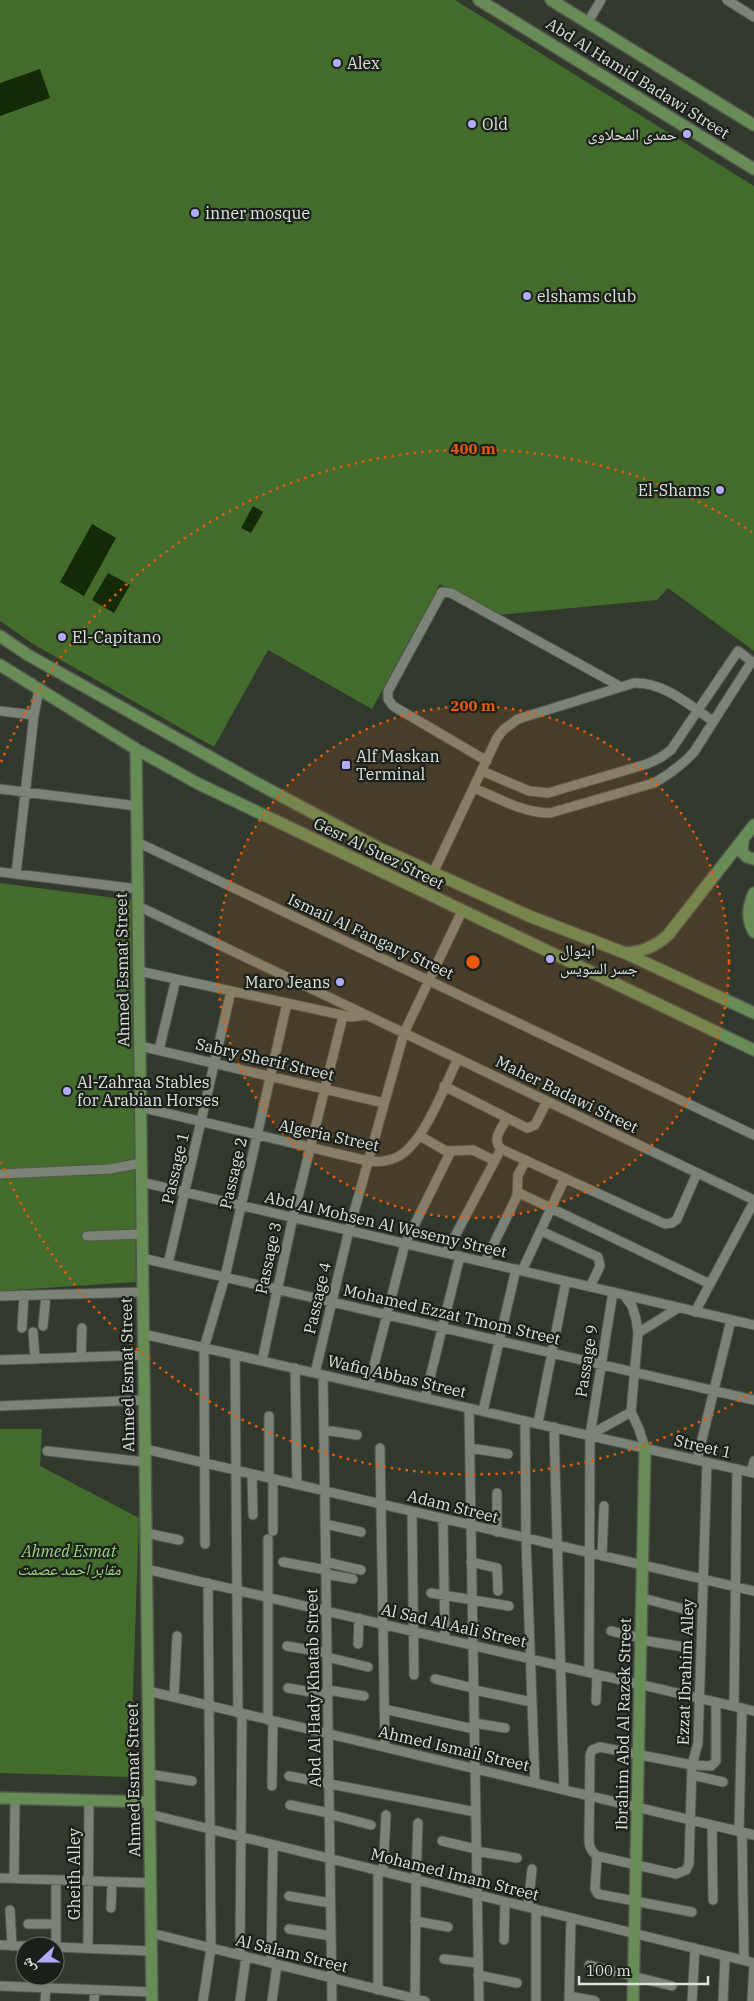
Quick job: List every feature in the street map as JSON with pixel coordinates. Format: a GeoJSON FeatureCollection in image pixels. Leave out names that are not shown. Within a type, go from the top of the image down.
{"type":"FeatureCollection","features":[{"type":"Feature","properties":{"kind":"main road","name":"Abd Al Hamid Badawi Street"},"geometry":{"type":"LineString","coordinates":[[479,0],[754,169]]}},
{"type":"Feature","properties":{"kind":"main road","name":"Abd Al Hamid Badawi Street"},"geometry":{"type":"LineString","coordinates":[[552,0],[754,125]]}},
{"type":"Feature","properties":{"kind":"main road","name":"Gesr Al Suez Street"},"geometry":{"type":"LineString","coordinates":[[0,636],[28,655],[252,781],[377,847],[529,916],[625,953],[754,1013]]}},
{"type":"Feature","properties":{"kind":"main road","name":"Gesr Al Suez Street"},"geometry":{"type":"LineString","coordinates":[[0,665],[136,749],[197,783],[754,1050]]}},
{"type":"Feature","properties":{"kind":"main road","name":"Ahmed Esmat Street"},"geometry":{"type":"LineString","coordinates":[[136,749],[152,1996]]}},
{"type":"Feature","properties":{"kind":"main road"},"geometry":{"type":"LineString","coordinates":[[625,953],[646,949],[659,943],[668,935],[754,825]]}},
{"type":"Feature","properties":{"kind":"main road"},"geometry":{"type":"LineString","coordinates":[[743,840],[742,852],[747,857],[754,859]]}},
{"type":"Feature","properties":{"kind":"main road"},"geometry":{"type":"LineString","coordinates":[[754,892],[748,913],[754,932]]}},
{"type":"Feature","properties":{"kind":"main road","name":"Ibrahim Abd Al Razek Street"},"geometry":{"type":"LineString","coordinates":[[633,2001],[645,1448]]}},
{"type":"Feature","properties":{"kind":"main road"},"geometry":{"type":"LineString","coordinates":[[0,1798],[149,1802]]}},
{"type":"Feature","properties":{"kind":"street"},"geometry":{"type":"LineString","coordinates":[[588,22],[601,0]]}},
{"type":"Feature","properties":{"kind":"street"},"geometry":{"type":"LineString","coordinates":[[727,0],[743,4],[754,17]]}},
{"type":"Feature","properties":{"kind":"street"},"geometry":{"type":"LineString","coordinates":[[487,761],[393,706],[388,699],[388,691],[442,592],[450,593],[621,687]]}},
{"type":"Feature","properties":{"kind":"street"},"geometry":{"type":"LineString","coordinates":[[474,788],[528,810],[544,813],[561,810],[654,783],[669,775],[694,752],[753,662],[738,651],[671,750],[660,758],[548,793],[529,791],[482,770]]}},
{"type":"Feature","properties":{"kind":"street"},"geometry":{"type":"LineString","coordinates":[[433,874],[503,730],[518,719],[634,683],[647,683],[660,686],[713,721]]}},
{"type":"Feature","properties":{"kind":"street"},"geometry":{"type":"LineString","coordinates":[[16,874],[34,715],[39,690]]}},
{"type":"Feature","properties":{"kind":"street"},"geometry":{"type":"LineString","coordinates":[[0,711],[34,715]]}},
{"type":"Feature","properties":{"kind":"street"},"geometry":{"type":"LineString","coordinates":[[0,789],[137,806]]}},
{"type":"Feature","properties":{"kind":"street","name":"Ismail Al Fangary Street"},"geometry":{"type":"LineString","coordinates":[[137,842],[754,1135]]}},
{"type":"Feature","properties":{"kind":"street"},"geometry":{"type":"LineString","coordinates":[[0,872],[138,889]]}},
{"type":"Feature","properties":{"kind":"street","name":"Maher Badawi Street"},"geometry":{"type":"LineString","coordinates":[[138,906],[754,1201]]}},
{"type":"Feature","properties":{"kind":"street","name":"Passage 4"},"geometry":{"type":"LineString","coordinates":[[319,1374],[332,1302],[349,1230],[404,1033],[462,911]]}},
{"type":"Feature","properties":{"kind":"street","name":"Maher Badawi Street"},"geometry":{"type":"LineString","coordinates":[[139,971],[343,1016],[359,1018],[367,1015]]}},
{"type":"Feature","properties":{"kind":"street"},"geometry":{"type":"LineString","coordinates":[[159,1050],[176,979]]}},
{"type":"Feature","properties":{"kind":"street","name":"Passage 1"},"geometry":{"type":"LineString","coordinates":[[168,1264],[231,991]]}},
{"type":"Feature","properties":{"kind":"street","name":"Passage 2"},"geometry":{"type":"LineString","coordinates":[[205,1544],[204,1348],[225,1277],[287,1003]]}},
{"type":"Feature","properties":{"kind":"street","name":"Passage 3"},"geometry":{"type":"LineString","coordinates":[[262,1361],[292,1217],[343,1016]]}},
{"type":"Feature","properties":{"kind":"street","name":"Sabry Sherif Street"},"geometry":{"type":"LineString","coordinates":[[140,1046],[384,1103]]}},
{"type":"Feature","properties":{"kind":"street","name":"Algeria Street"},"geometry":{"type":"LineString","coordinates":[[140,1107],[368,1162],[383,1162],[406,1152],[420,1136],[458,1058]]}},
{"type":"Feature","properties":{"kind":"street"},"geometry":{"type":"LineString","coordinates":[[444,1086],[527,1128],[532,1128],[535,1125],[547,1101]]}},
{"type":"Feature","properties":{"kind":"street"},"geometry":{"type":"LineString","coordinates":[[507,1118],[496,1139],[497,1145],[501,1149],[665,1224],[669,1224],[677,1219],[697,1173]]}},
{"type":"Feature","properties":{"kind":"street"},"geometry":{"type":"LineString","coordinates":[[420,1136],[446,1151],[473,1150],[495,1161]]}},
{"type":"Feature","properties":{"kind":"street"},"geometry":{"type":"LineString","coordinates":[[446,1253],[501,1149]]}},
{"type":"Feature","properties":{"kind":"street"},"geometry":{"type":"LineString","coordinates":[[369,1385],[405,1244],[451,1152]]}},
{"type":"Feature","properties":{"kind":"street"},"geometry":{"type":"LineString","coordinates":[[485,1262],[517,1192],[518,1175],[526,1160]]}},
{"type":"Feature","properties":{"kind":"street"},"geometry":{"type":"LineString","coordinates":[[0,1174],[102,1169],[141,1164]]}},
{"type":"Feature","properties":{"kind":"street"},"geometry":{"type":"LineString","coordinates":[[483,1411],[499,1341],[519,1270],[541,1230],[565,1178]]}},
{"type":"Feature","properties":{"kind":"street","name":"Abd Al Mohsen Al Wesemy Street"},"geometry":{"type":"LineString","coordinates":[[141,1182],[754,1325]]}},
{"type":"Feature","properties":{"kind":"street"},"geometry":{"type":"LineString","coordinates":[[517,1192],[710,1284]]}},
{"type":"Feature","properties":{"kind":"street"},"geometry":{"type":"LineString","coordinates":[[695,1312],[754,1201]]}},
{"type":"Feature","properties":{"kind":"street"},"geometry":{"type":"LineString","coordinates":[[541,1230],[598,1257],[600,1266],[590,1287]]}},
{"type":"Feature","properties":{"kind":"street"},"geometry":{"type":"LineString","coordinates":[[88,1236],[142,1234]]}},
{"type":"Feature","properties":{"kind":"street"},"geometry":{"type":"LineString","coordinates":[[425,1398],[460,1256]]}},
{"type":"Feature","properties":{"kind":"street","name":"Mohamed Ezzat Tmom Street"},"geometry":{"type":"LineString","coordinates":[[142,1258],[754,1400]]}},
{"type":"Feature","properties":{"kind":"street"},"geometry":{"type":"LineString","coordinates":[[538,1423],[566,1281]]}},
{"type":"Feature","properties":{"kind":"street"},"geometry":{"type":"LineString","coordinates":[[0,1296],[143,1292]]}},
{"type":"Feature","properties":{"kind":"street","name":"Passage 9"},"geometry":{"type":"LineString","coordinates":[[596,1701],[593,1673],[590,1553],[590,1435],[613,1292]]}},
{"type":"Feature","properties":{"kind":"street"},"geometry":{"type":"LineString","coordinates":[[22,1328],[24,1295]]}},
{"type":"Feature","properties":{"kind":"street"},"geometry":{"type":"LineString","coordinates":[[43,1326],[46,1295]]}},
{"type":"Feature","properties":{"kind":"street"},"geometry":{"type":"LineString","coordinates":[[624,1295],[634,1313],[638,1333],[630,1412],[645,1448]]}},
{"type":"Feature","properties":{"kind":"street"},"geometry":{"type":"LineString","coordinates":[[638,1333],[678,1308]]}},
{"type":"Feature","properties":{"kind":"street"},"geometry":{"type":"LineString","coordinates":[[697,1460],[731,1320]]}},
{"type":"Feature","properties":{"kind":"street"},"geometry":{"type":"LineString","coordinates":[[82,1328],[82,1357]]}},
{"type":"Feature","properties":{"kind":"street"},"geometry":{"type":"LineString","coordinates":[[33,1332],[35,1359]]}},
{"type":"Feature","properties":{"kind":"street","name":"Wafiq Abbas Street"},"geometry":{"type":"LineString","coordinates":[[143,1334],[645,1448]]}},
{"type":"Feature","properties":{"kind":"street"},"geometry":{"type":"LineString","coordinates":[[0,1360],[143,1355]]}},
{"type":"Feature","properties":{"kind":"street"},"geometry":{"type":"LineString","coordinates":[[235,1355],[236,1590],[240,1713],[243,1956],[240,2001]]}},
{"type":"Feature","properties":{"kind":"street"},"geometry":{"type":"LineString","coordinates":[[295,1368],[297,1484]]}},
{"type":"Feature","properties":{"kind":"street","name":"Abd Al Hady Khatab Street"},"geometry":{"type":"LineString","coordinates":[[319,1374],[324,1430],[332,2001]]}},
{"type":"Feature","properties":{"kind":"street"},"geometry":{"type":"LineString","coordinates":[[0,1406],[144,1400]]}},
{"type":"Feature","properties":{"kind":"street"},"geometry":{"type":"LineString","coordinates":[[469,1408],[478,2001]]}},
{"type":"Feature","properties":{"kind":"street"},"geometry":{"type":"LineString","coordinates":[[590,1435],[630,1412]]}},
{"type":"Feature","properties":{"kind":"street"},"geometry":{"type":"LineString","coordinates":[[269,1416],[271,1535],[268,1597],[272,1786]]}},
{"type":"Feature","properties":{"kind":"street"},"geometry":{"type":"LineString","coordinates":[[525,1420],[526,1539],[534,1783]]}},
{"type":"Feature","properties":{"kind":"street"},"geometry":{"type":"LineString","coordinates":[[554,1427],[564,1790]]}},
{"type":"Feature","properties":{"kind":"street"},"geometry":{"type":"LineString","coordinates":[[324,1430],[357,1435]]}},
{"type":"Feature","properties":{"kind":"street"},"geometry":{"type":"LineString","coordinates":[[380,1448],[385,1747]]}},
{"type":"Feature","properties":{"kind":"street"},"geometry":{"type":"LineString","coordinates":[[470,1448],[508,1454]]}},
{"type":"Feature","properties":{"kind":"street","name":"Street 1"},"geometry":{"type":"LineString","coordinates":[[645,1448],[753,1473]]}},
{"type":"Feature","properties":{"kind":"street","name":"Adam Street"},"geometry":{"type":"LineString","coordinates":[[145,1449],[754,1592]]}},
{"type":"Feature","properties":{"kind":"street"},"geometry":{"type":"LineString","coordinates":[[47,1451],[145,1462]]}},
{"type":"Feature","properties":{"kind":"street"},"geometry":{"type":"LineString","coordinates":[[753,1473],[754,1461]]}},
{"type":"Feature","properties":{"kind":"street","name":"Ezzat Ibrahim Alley"},"geometry":{"type":"LineString","coordinates":[[636,1865],[676,1874],[686,1870],[689,1864],[692,1770],[698,1743],[708,1462]]}},
{"type":"Feature","properties":{"kind":"street"},"geometry":{"type":"LineString","coordinates":[[737,1469],[736,1587],[744,1960]]}},
{"type":"Feature","properties":{"kind":"street"},"geometry":{"type":"LineString","coordinates":[[252,1474],[253,1515]]}},
{"type":"Feature","properties":{"kind":"street"},"geometry":{"type":"LineString","coordinates":[[497,1493],[497,1532]]}},
{"type":"Feature","properties":{"kind":"street"},"geometry":{"type":"LineString","coordinates":[[602,1556],[604,1506]]}},
{"type":"Feature","properties":{"kind":"street"},"geometry":{"type":"LineString","coordinates":[[412,1512],[414,1675]]}},
{"type":"Feature","properties":{"kind":"street"},"geometry":{"type":"LineString","coordinates":[[443,1519],[445,1638]]}},
{"type":"Feature","properties":{"kind":"street"},"geometry":{"type":"LineString","coordinates":[[325,1524],[361,1532]]}},
{"type":"Feature","properties":{"kind":"street"},"geometry":{"type":"LineString","coordinates":[[146,1533],[179,1540]]}},
{"type":"Feature","properties":{"kind":"street"},"geometry":{"type":"LineString","coordinates":[[283,1562],[326,1568],[361,1570]]}},
{"type":"Feature","properties":{"kind":"street"},"geometry":{"type":"LineString","coordinates":[[472,1562],[497,1568],[498,1591]]}},
{"type":"Feature","properties":{"kind":"street"},"geometry":{"type":"LineString","coordinates":[[326,1568],[353,1579]]}},
{"type":"Feature","properties":{"kind":"street","name":"Al Sad Al Aali Street"},"geometry":{"type":"LineString","coordinates":[[146,1569],[754,1711]]}},
{"type":"Feature","properties":{"kind":"street"},"geometry":{"type":"LineString","coordinates":[[203,2001],[211,1948],[208,1583]]}},
{"type":"Feature","properties":{"kind":"street"},"geometry":{"type":"LineString","coordinates":[[431,1592],[509,1606]]}},
{"type":"Feature","properties":{"kind":"street"},"geometry":{"type":"LineString","coordinates":[[642,1598],[684,1609]]}},
{"type":"Feature","properties":{"kind":"street"},"geometry":{"type":"LineString","coordinates":[[358,1644],[359,1618]]}},
{"type":"Feature","properties":{"kind":"street"},"geometry":{"type":"LineString","coordinates":[[611,1631],[641,1639],[684,1646]]}},
{"type":"Feature","properties":{"kind":"street"},"geometry":{"type":"LineString","coordinates":[[174,1697],[177,1636]]}},
{"type":"Feature","properties":{"kind":"street"},"geometry":{"type":"LineString","coordinates":[[288,1646],[368,1667]]}},
{"type":"Feature","properties":{"kind":"street"},"geometry":{"type":"LineString","coordinates":[[435,1679],[532,1702]]}},
{"type":"Feature","properties":{"kind":"street"},"geometry":{"type":"LineString","coordinates":[[288,1688],[364,1696]]}},
{"type":"Feature","properties":{"kind":"street","name":"Ahmed Ismail Street"},"geometry":{"type":"LineString","coordinates":[[148,1691],[754,1835]]}},
{"type":"Feature","properties":{"kind":"street"},"geometry":{"type":"LineString","coordinates":[[692,1770],[708,1767],[716,1761],[716,1702]]}},
{"type":"Feature","properties":{"kind":"street"},"geometry":{"type":"LineString","coordinates":[[384,1710],[474,1726],[504,1728]]}},
{"type":"Feature","properties":{"kind":"street"},"geometry":{"type":"LineString","coordinates":[[636,1865],[597,1856],[589,1845],[588,1796],[590,1755],[592,1750],[600,1747],[638,1754],[692,1770],[723,1782]]}},
{"type":"Feature","properties":{"kind":"street"},"geometry":{"type":"LineString","coordinates":[[149,1774],[192,1781]]}},
{"type":"Feature","properties":{"kind":"street"},"geometry":{"type":"LineString","coordinates":[[289,1776],[476,1812]]}},
{"type":"Feature","properties":{"kind":"street"},"geometry":{"type":"LineString","coordinates":[[14,1878],[16,1798]]}},
{"type":"Feature","properties":{"kind":"street","name":"Gheith Alley"},"geometry":{"type":"LineString","coordinates":[[88,1948],[89,1800]]}},
{"type":"Feature","properties":{"kind":"street"},"geometry":{"type":"LineString","coordinates":[[290,1805],[371,1824]]}},
{"type":"Feature","properties":{"kind":"street","name":"Mohamed Imam Street"},"geometry":{"type":"LineString","coordinates":[[149,1814],[754,1963]]}},
{"type":"Feature","properties":{"kind":"street"},"geometry":{"type":"LineString","coordinates":[[378,1990],[381,1871],[386,1815]]}},
{"type":"Feature","properties":{"kind":"street"},"geometry":{"type":"LineString","coordinates":[[414,1998],[418,1823]]}},
{"type":"Feature","properties":{"kind":"street"},"geometry":{"type":"LineString","coordinates":[[712,1825],[713,1900]]}},
{"type":"Feature","properties":{"kind":"street"},"geometry":{"type":"LineString","coordinates":[[442,1841],[517,1858]]}},
{"type":"Feature","properties":{"kind":"street"},"geometry":{"type":"LineString","coordinates":[[272,2001],[274,1964],[273,1845]]}},
{"type":"Feature","properties":{"kind":"street"},"geometry":{"type":"LineString","coordinates":[[597,1856],[595,1887],[597,1892],[692,1912]]}},
{"type":"Feature","properties":{"kind":"street"},"geometry":{"type":"LineString","coordinates":[[532,1869],[536,2001]]}},
{"type":"Feature","properties":{"kind":"street"},"geometry":{"type":"LineString","coordinates":[[0,1878],[150,1883]]}},
{"type":"Feature","properties":{"kind":"street"},"geometry":{"type":"LineString","coordinates":[[55,1936],[56,1880]]}},
{"type":"Feature","properties":{"kind":"street"},"geometry":{"type":"LineString","coordinates":[[111,1908],[112,1882]]}},
{"type":"Feature","properties":{"kind":"street"},"geometry":{"type":"LineString","coordinates":[[289,1896],[330,1903]]}},
{"type":"Feature","properties":{"kind":"street"},"geometry":{"type":"LineString","coordinates":[[504,1940],[505,1902]]}},
{"type":"Feature","properties":{"kind":"street"},"geometry":{"type":"LineString","coordinates":[[0,1945],[12,1946],[10,1910]]}},
{"type":"Feature","properties":{"kind":"street"},"geometry":{"type":"LineString","coordinates":[[571,1918],[569,1998],[595,2001]]}},
{"type":"Feature","properties":{"kind":"street"},"geometry":{"type":"LineString","coordinates":[[415,1921],[448,1927]]}},
{"type":"Feature","properties":{"kind":"street"},"geometry":{"type":"LineString","coordinates":[[28,1924],[56,1924]]}},
{"type":"Feature","properties":{"kind":"street"},"geometry":{"type":"LineString","coordinates":[[289,1929],[331,1936]]}},
{"type":"Feature","properties":{"kind":"street","name":"Al Salam Street"},"geometry":{"type":"LineString","coordinates":[[151,1933],[425,2001]]}},
{"type":"Feature","properties":{"kind":"street"},"geometry":{"type":"LineString","coordinates":[[65,1947],[151,1951]]}},
{"type":"Feature","properties":{"kind":"street"},"geometry":{"type":"LineString","coordinates":[[692,2001],[695,1948]]}},
{"type":"Feature","properties":{"kind":"street"},"geometry":{"type":"LineString","coordinates":[[723,2001],[725,1956]]}},
{"type":"Feature","properties":{"kind":"street"},"geometry":{"type":"LineString","coordinates":[[444,1958],[478,1963]]}},
{"type":"Feature","properties":{"kind":"street"},"geometry":{"type":"LineString","coordinates":[[752,2001],[754,1963]]}},
{"type":"Feature","properties":{"kind":"street"},"geometry":{"type":"LineString","coordinates":[[589,1965],[672,1986]]}},
{"type":"Feature","properties":{"kind":"street"},"geometry":{"type":"LineString","coordinates":[[478,1975],[517,1983]]}},
{"type":"Feature","properties":{"kind":"street"},"geometry":{"type":"LineString","coordinates":[[0,1986],[95,1990],[152,1996]]}},
{"type":"Feature","properties":{"kind":"street"},"geometry":{"type":"LineString","coordinates":[[45,2001],[46,1988]]}},
{"type":"Feature","properties":{"kind":"street"},"geometry":{"type":"LineString","coordinates":[[94,2001],[95,1990]]}},
{"type":"Feature","properties":{"kind":"green space"},"geometry":{"type":"Polygon","coordinates":[[[0,0],[455,0],[754,186],[754,651],[668,588],[657,600],[497,615],[440,584],[372,709],[268,650],[214,747],[33,644],[0,621],[0,0]]]}},
{"type":"Feature","properties":{"kind":"green space","name":"Al-Zahraa Stables for Arabian Horses"},"geometry":{"type":"Polygon","coordinates":[[[0,883],[131,900],[136,1282],[0,1291],[0,883]]]}},
{"type":"Feature","properties":{"kind":"green space","name":"Ahmed Esmat مقابر احمد عصمت"},"geometry":{"type":"Polygon","coordinates":[[[0,1429],[42,1429],[40,1466],[139,1518],[130,1777],[0,1773],[0,1429]]]}},
{"type":"Feature","properties":{"kind":"shaded area"},"geometry":{"type":"Polygon","coordinates":[[[40,69],[50,98],[0,116],[0,83],[40,69]]]}},
{"type":"Feature","properties":{"kind":"shaded area"},"geometry":{"type":"Polygon","coordinates":[[[253,506],[263,512],[251,533],[241,528],[253,506]]]}},
{"type":"Feature","properties":{"kind":"shaded area"},"geometry":{"type":"Polygon","coordinates":[[[92,524],[116,538],[84,596],[60,582],[92,524]]]}},
{"type":"Feature","properties":{"kind":"shaded area"},"geometry":{"type":"Polygon","coordinates":[[[108,573],[130,585],[114,613],[92,600],[108,573]]]}},
{"type":"Feature","properties":{"kind":"place","name":"Alex"},"geometry":{"type":"Point","coordinates":[337,63]}},
{"type":"Feature","properties":{"kind":"place","name":"Old"},"geometry":{"type":"Point","coordinates":[472,124]}},
{"type":"Feature","properties":{"kind":"place","name":"حمدى المحلاوى"},"geometry":{"type":"Point","coordinates":[687,134]}},
{"type":"Feature","properties":{"kind":"place","name":"inner mosque"},"geometry":{"type":"Point","coordinates":[195,213]}},
{"type":"Feature","properties":{"kind":"place","name":"elshams club"},"geometry":{"type":"Point","coordinates":[527,296]}},
{"type":"Feature","properties":{"kind":"place","name":"El-Shams"},"geometry":{"type":"Point","coordinates":[720,490]}},
{"type":"Feature","properties":{"kind":"place","name":"El-Capitano"},"geometry":{"type":"Point","coordinates":[62,637]}},
{"type":"Feature","properties":{"kind":"place","name":"Alf Maskan Terminal"},"geometry":{"type":"Point","coordinates":[346,765]}},
{"type":"Feature","properties":{"kind":"place","name":"ابتوال جسر السويس"},"geometry":{"type":"Point","coordinates":[550,959]}},
{"type":"Feature","properties":{"kind":"place","name":"Maro Jeans"},"geometry":{"type":"Point","coordinates":[340,982]}},
{"type":"Feature","properties":{"kind":"place","name":"Al-Zahraa Stables for Arabian Horses"},"geometry":{"type":"Point","coordinates":[67,1091]}}]}
